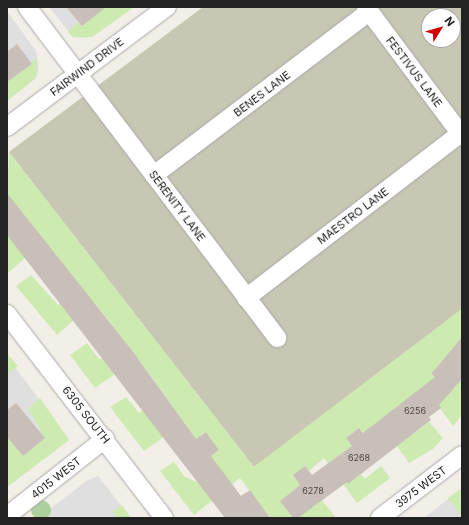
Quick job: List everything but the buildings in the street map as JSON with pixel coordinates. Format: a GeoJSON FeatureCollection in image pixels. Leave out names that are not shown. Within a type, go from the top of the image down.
{"type":"FeatureCollection","features":[{"type":"Feature","properties":{"kind":"street","name":"SERENITY LANE"},"geometry":{"type":"LineString","coordinates":[[27,7],[277,338]]}},
{"type":"Feature","properties":{"kind":"street","name":"FAIRWIND DRIVE"},"geometry":{"type":"LineString","coordinates":[[7,127],[167,7]]}},
{"type":"Feature","properties":{"kind":"street","name":"FESTIVUS LANE"},"geometry":{"type":"LineString","coordinates":[[368,9],[461,135]]}},
{"type":"Feature","properties":{"kind":"street","name":"BENES LANE"},"geometry":{"type":"LineString","coordinates":[[154,176],[368,9]]}},
{"type":"Feature","properties":{"kind":"street","name":"MAESTRO LANE"},"geometry":{"type":"LineString","coordinates":[[246,298],[461,135]]}},
{"type":"Feature","properties":{"kind":"street","name":"6305 SOUTH"},"geometry":{"type":"LineString","coordinates":[[7,314],[105,439],[164,518]]}},
{"type":"Feature","properties":{"kind":"street","name":"4015 WEST"},"geometry":{"type":"LineString","coordinates":[[7,516],[105,439]]}},
{"type":"Feature","properties":{"kind":"street","name":"3975 WEST"},"geometry":{"type":"LineString","coordinates":[[380,518],[462,455]]}},
{"type":"Feature","properties":{"kind":"shaded area"},"geometry":{"type":"Polygon","coordinates":[[[49,7],[134,7],[92,37],[83,38],[73,37],[49,7]]]}},
{"type":"Feature","properties":{"kind":"shaded area"},"geometry":{"type":"Polygon","coordinates":[[[203,7],[462,7],[462,309],[254,467],[9,152],[203,7]]]}},
{"type":"Feature","properties":{"kind":"shaded area"},"geometry":{"type":"Polygon","coordinates":[[[7,11],[36,51],[39,69],[36,78],[7,101],[7,11]]]}},
{"type":"Feature","properties":{"kind":"shaded area"},"geometry":{"type":"Polygon","coordinates":[[[7,356],[69,440],[7,487],[7,356]]]}},
{"type":"Feature","properties":{"kind":"shaded area"},"geometry":{"type":"Polygon","coordinates":[[[98,476],[131,518],[38,518],[88,480],[98,476]]]}},
{"type":"Feature","properties":{"kind":"shaded area"},"geometry":{"type":"Polygon","coordinates":[[[462,488],[462,518],[424,518],[429,514],[462,488]]]}},
{"type":"Feature","properties":{"kind":"green space"},"geometry":{"type":"Polygon","coordinates":[[[106,7],[134,7],[92,37],[73,37],[68,32],[78,22],[82,26],[106,7]]]}},
{"type":"Feature","properties":{"kind":"green space"},"geometry":{"type":"Polygon","coordinates":[[[37,58],[36,78],[7,101],[7,82],[37,58]]]}},
{"type":"Feature","properties":{"kind":"green space"},"geometry":{"type":"Polygon","coordinates":[[[9,152],[254,467],[462,309],[462,337],[431,374],[451,391],[462,379],[462,415],[453,426],[424,386],[408,430],[412,435],[429,422],[443,438],[433,449],[409,463],[381,424],[366,435],[359,428],[346,438],[352,446],[332,461],[348,484],[361,474],[365,479],[381,466],[390,478],[357,503],[324,458],[309,471],[305,466],[293,475],[300,485],[280,501],[293,518],[270,518],[240,478],[194,515],[160,471],[174,462],[185,477],[197,482],[211,456],[219,450],[206,432],[196,439],[184,422],[144,451],[110,407],[126,397],[139,413],[144,409],[155,423],[174,408],[138,358],[95,388],[70,355],[87,343],[99,359],[134,353],[94,302],[57,335],[16,286],[31,275],[58,305],[78,290],[44,241],[7,274],[7,235],[13,242],[33,226],[7,193],[9,152]]]}},
{"type":"Feature","properties":{"kind":"green space"},"geometry":{"type":"Polygon","coordinates":[[[7,353],[18,366],[7,374],[7,353]]]}},
{"type":"Feature","properties":{"kind":"green space"},"geometry":{"type":"Polygon","coordinates":[[[40,398],[69,440],[7,487],[7,437],[23,456],[45,438],[28,409],[40,398]]]}},
{"type":"Feature","properties":{"kind":"green space"},"geometry":{"type":"Polygon","coordinates":[[[462,488],[462,516],[448,498],[462,488]]]}},
{"type":"Feature","properties":{"kind":"green space"},"geometry":{"type":"Polygon","coordinates":[[[321,499],[336,518],[298,518],[321,499]]]}},
{"type":"Feature","properties":{"kind":"green space"},"geometry":{"type":"Polygon","coordinates":[[[41,500],[48,503],[51,510],[48,517],[41,520],[34,517],[31,510],[34,503],[41,500]]]}},
{"type":"Feature","properties":{"kind":"green space"},"geometry":{"type":"Polygon","coordinates":[[[122,505],[131,518],[117,518],[112,512],[122,505]]]}}]}
